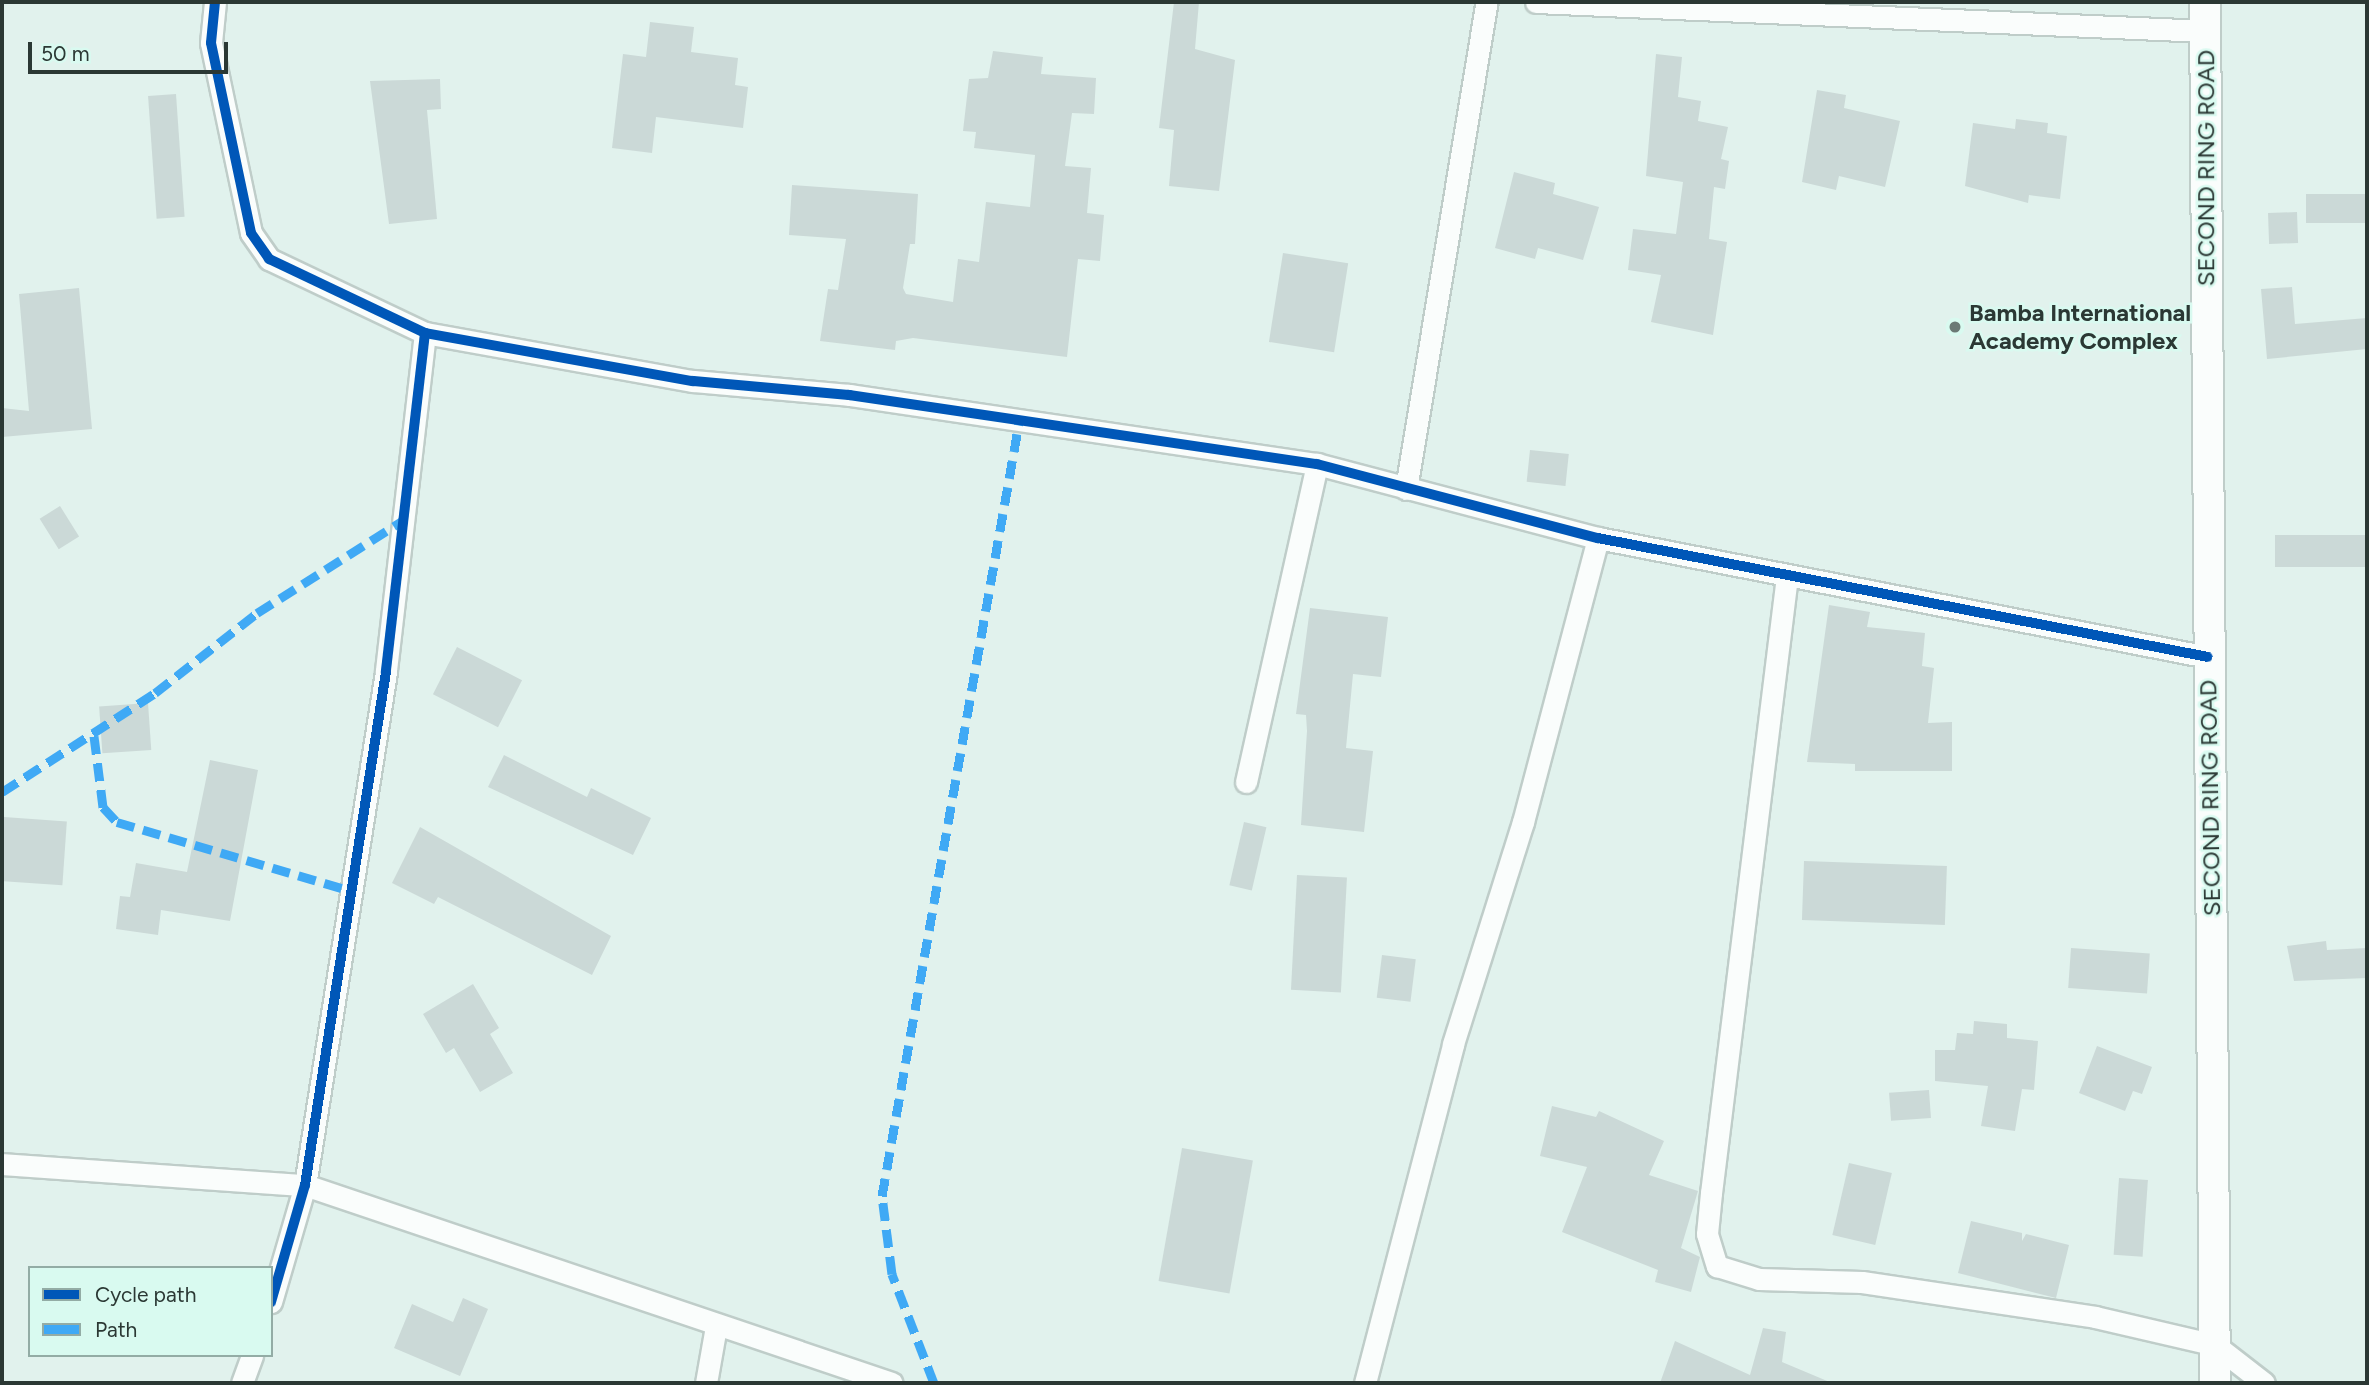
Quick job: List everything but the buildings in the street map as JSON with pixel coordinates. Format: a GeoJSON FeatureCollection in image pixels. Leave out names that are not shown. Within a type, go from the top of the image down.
{"type":"FeatureCollection","features":[{"type":"Feature","properties":{"kind":"street"},"geometry":{"type":"LineString","coordinates":[[215,2],[211,43],[251,233],[270,259],[425,333],[693,382],[849,395],[1317,464],[1598,538],[2208,657]]}},
{"type":"Feature","properties":{"kind":"street"},"geometry":{"type":"LineString","coordinates":[[1406,489],[1487,2]]}},
{"type":"Feature","properties":{"kind":"street"},"geometry":{"type":"LineString","coordinates":[[1535,2],[2205,31]]}},
{"type":"Feature","properties":{"kind":"street","name":"SECOND RING ROAD"},"geometry":{"type":"LineString","coordinates":[[2205,2],[2215,1383]]}},
{"type":"Feature","properties":{"kind":"street"},"geometry":{"type":"LineString","coordinates":[[273,1295],[305,1185],[386,672],[425,333]]}},
{"type":"Feature","properties":{"kind":"street"},"geometry":{"type":"LineString","coordinates":[[1246,782],[1317,464]]}},
{"type":"Feature","properties":{"kind":"street"},"geometry":{"type":"LineString","coordinates":[[1366,1383],[1453,1044],[1523,822],[1598,538]]}},
{"type":"Feature","properties":{"kind":"street"},"geometry":{"type":"LineString","coordinates":[[1787,576],[1711,1193],[1707,1234],[1717,1266],[1759,1279],[1959,1295],[2215,1345],[2264,1383]]}},
{"type":"Feature","properties":{"kind":"street"},"geometry":{"type":"LineString","coordinates":[[2,1164],[305,1185],[716,1326],[892,1383]]}},
{"type":"Feature","properties":{"kind":"street"},"geometry":{"type":"LineString","coordinates":[[706,1383],[716,1326]]}},
{"type":"Feature","properties":{"kind":"street"},"geometry":{"type":"LineString","coordinates":[[242,1383],[251,1357]]}},
{"type":"Feature","properties":{"kind":"marked path"},"geometry":{"type":"LineString","coordinates":[[934,1383],[892,1274],[882,1196],[1019,423]]}},
{"type":"Feature","properties":{"kind":"marked path"},"geometry":{"type":"LineString","coordinates":[[2,792],[155,693],[257,613],[405,519]]}},
{"type":"Feature","properties":{"kind":"marked path"},"geometry":{"type":"LineString","coordinates":[[94,736],[103,807],[117,822],[352,891]]}},
{"type":"Feature","properties":{"kind":"cycle path"},"geometry":{"type":"LineString","coordinates":[[215,2],[211,43],[251,233],[269,259],[425,333],[386,672],[305,1185],[273,1295]]}},
{"type":"Feature","properties":{"kind":"cycle path"},"geometry":{"type":"LineString","coordinates":[[425,333],[693,381],[849,395],[1317,464],[1598,538],[2208,657]]}},
{"type":"Feature","properties":{"kind":"place","name":"Bamba International Academy Complex"},"geometry":{"type":"Point","coordinates":[1955,327]}}]}
